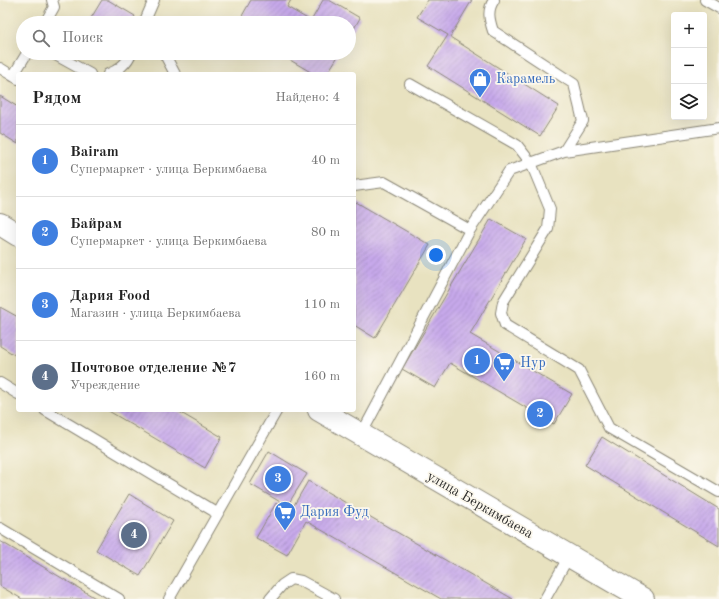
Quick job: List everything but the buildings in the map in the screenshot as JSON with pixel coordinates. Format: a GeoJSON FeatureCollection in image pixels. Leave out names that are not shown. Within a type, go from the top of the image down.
{"type":"FeatureCollection","features":[{"type":"Feature","properties":{"kind":"street"},"geometry":{"type":"LineString","coordinates":[[0,224],[16,234]]}},
{"type":"Feature","properties":{"kind":"street","name":"улица Беркимбаева"},"geometry":{"type":"LineString","coordinates":[[321,412],[643,599]]}},
{"type":"Feature","properties":{"kind":"lane"},"geometry":{"type":"LineString","coordinates":[[49,16],[54,8],[52,0]]}},
{"type":"Feature","properties":{"kind":"lane"},"geometry":{"type":"LineString","coordinates":[[147,16],[154,0]]}},
{"type":"Feature","properties":{"kind":"lane"},"geometry":{"type":"LineString","coordinates":[[494,0],[490,6],[489,18],[493,30],[574,84],[583,121],[564,151]]}},
{"type":"Feature","properties":{"kind":"lane"},"geometry":{"type":"LineString","coordinates":[[705,0],[719,8]]}},
{"type":"Feature","properties":{"kind":"lane"},"geometry":{"type":"LineString","coordinates":[[18,72],[24,60]]}},
{"type":"Feature","properties":{"kind":"lane"},"geometry":{"type":"LineString","coordinates":[[65,60],[86,72]]}},
{"type":"Feature","properties":{"kind":"lane"},"geometry":{"type":"LineString","coordinates":[[114,72],[128,60]]}},
{"type":"Feature","properties":{"kind":"lane"},"geometry":{"type":"LineString","coordinates":[[168,60],[174,72]]}},
{"type":"Feature","properties":{"kind":"lane"},"geometry":{"type":"LineString","coordinates":[[0,68],[16,77]]}},
{"type":"Feature","properties":{"kind":"lane"},"geometry":{"type":"LineString","coordinates":[[410,84],[517,145],[531,163],[550,210],[548,229],[503,302],[501,313],[505,326],[579,370],[609,428],[719,492]]}},
{"type":"Feature","properties":{"kind":"lane"},"geometry":{"type":"LineString","coordinates":[[361,435],[470,230],[510,172],[564,151],[719,128]]}},
{"type":"Feature","properties":{"kind":"lane"},"geometry":{"type":"LineString","coordinates":[[356,186],[384,182],[470,230]]}},
{"type":"Feature","properties":{"kind":"lane"},"geometry":{"type":"LineString","coordinates":[[0,383],[16,393]]}},
{"type":"Feature","properties":{"kind":"lane"},"geometry":{"type":"LineString","coordinates":[[48,412],[217,513]]}},
{"type":"Feature","properties":{"kind":"lane"},"geometry":{"type":"LineString","coordinates":[[168,599],[276,412]]}},
{"type":"Feature","properties":{"kind":"lane"},"geometry":{"type":"LineString","coordinates":[[0,528],[119,599]]}},
{"type":"Feature","properties":{"kind":"lane"},"geometry":{"type":"LineString","coordinates":[[545,599],[568,556]]}},
{"type":"Feature","properties":{"kind":"lane"},"geometry":{"type":"LineString","coordinates":[[270,599],[282,585],[291,579],[301,581],[334,599]]}},
{"type":"Feature","properties":{"kind":"place","name":"Карамель"},"geometry":{"type":"Point","coordinates":[480,98]}},
{"type":"Feature","properties":{"kind":"place","name":"Bairam"},"geometry":{"type":"Point","coordinates":[477,361]}},
{"type":"Feature","properties":{"kind":"place","name":"Нур"},"geometry":{"type":"Point","coordinates":[504,382]}},
{"type":"Feature","properties":{"kind":"place","name":"Байрам"},"geometry":{"type":"Point","coordinates":[540,414]}},
{"type":"Feature","properties":{"kind":"place","name":"Дария Food"},"geometry":{"type":"Point","coordinates":[278,479]}},
{"type":"Feature","properties":{"kind":"place","name":"Дария Фуд"},"geometry":{"type":"Point","coordinates":[285,532]}},
{"type":"Feature","properties":{"kind":"place","name":"Почтовое отделение №7"},"geometry":{"type":"Point","coordinates":[134,535]}}]}
